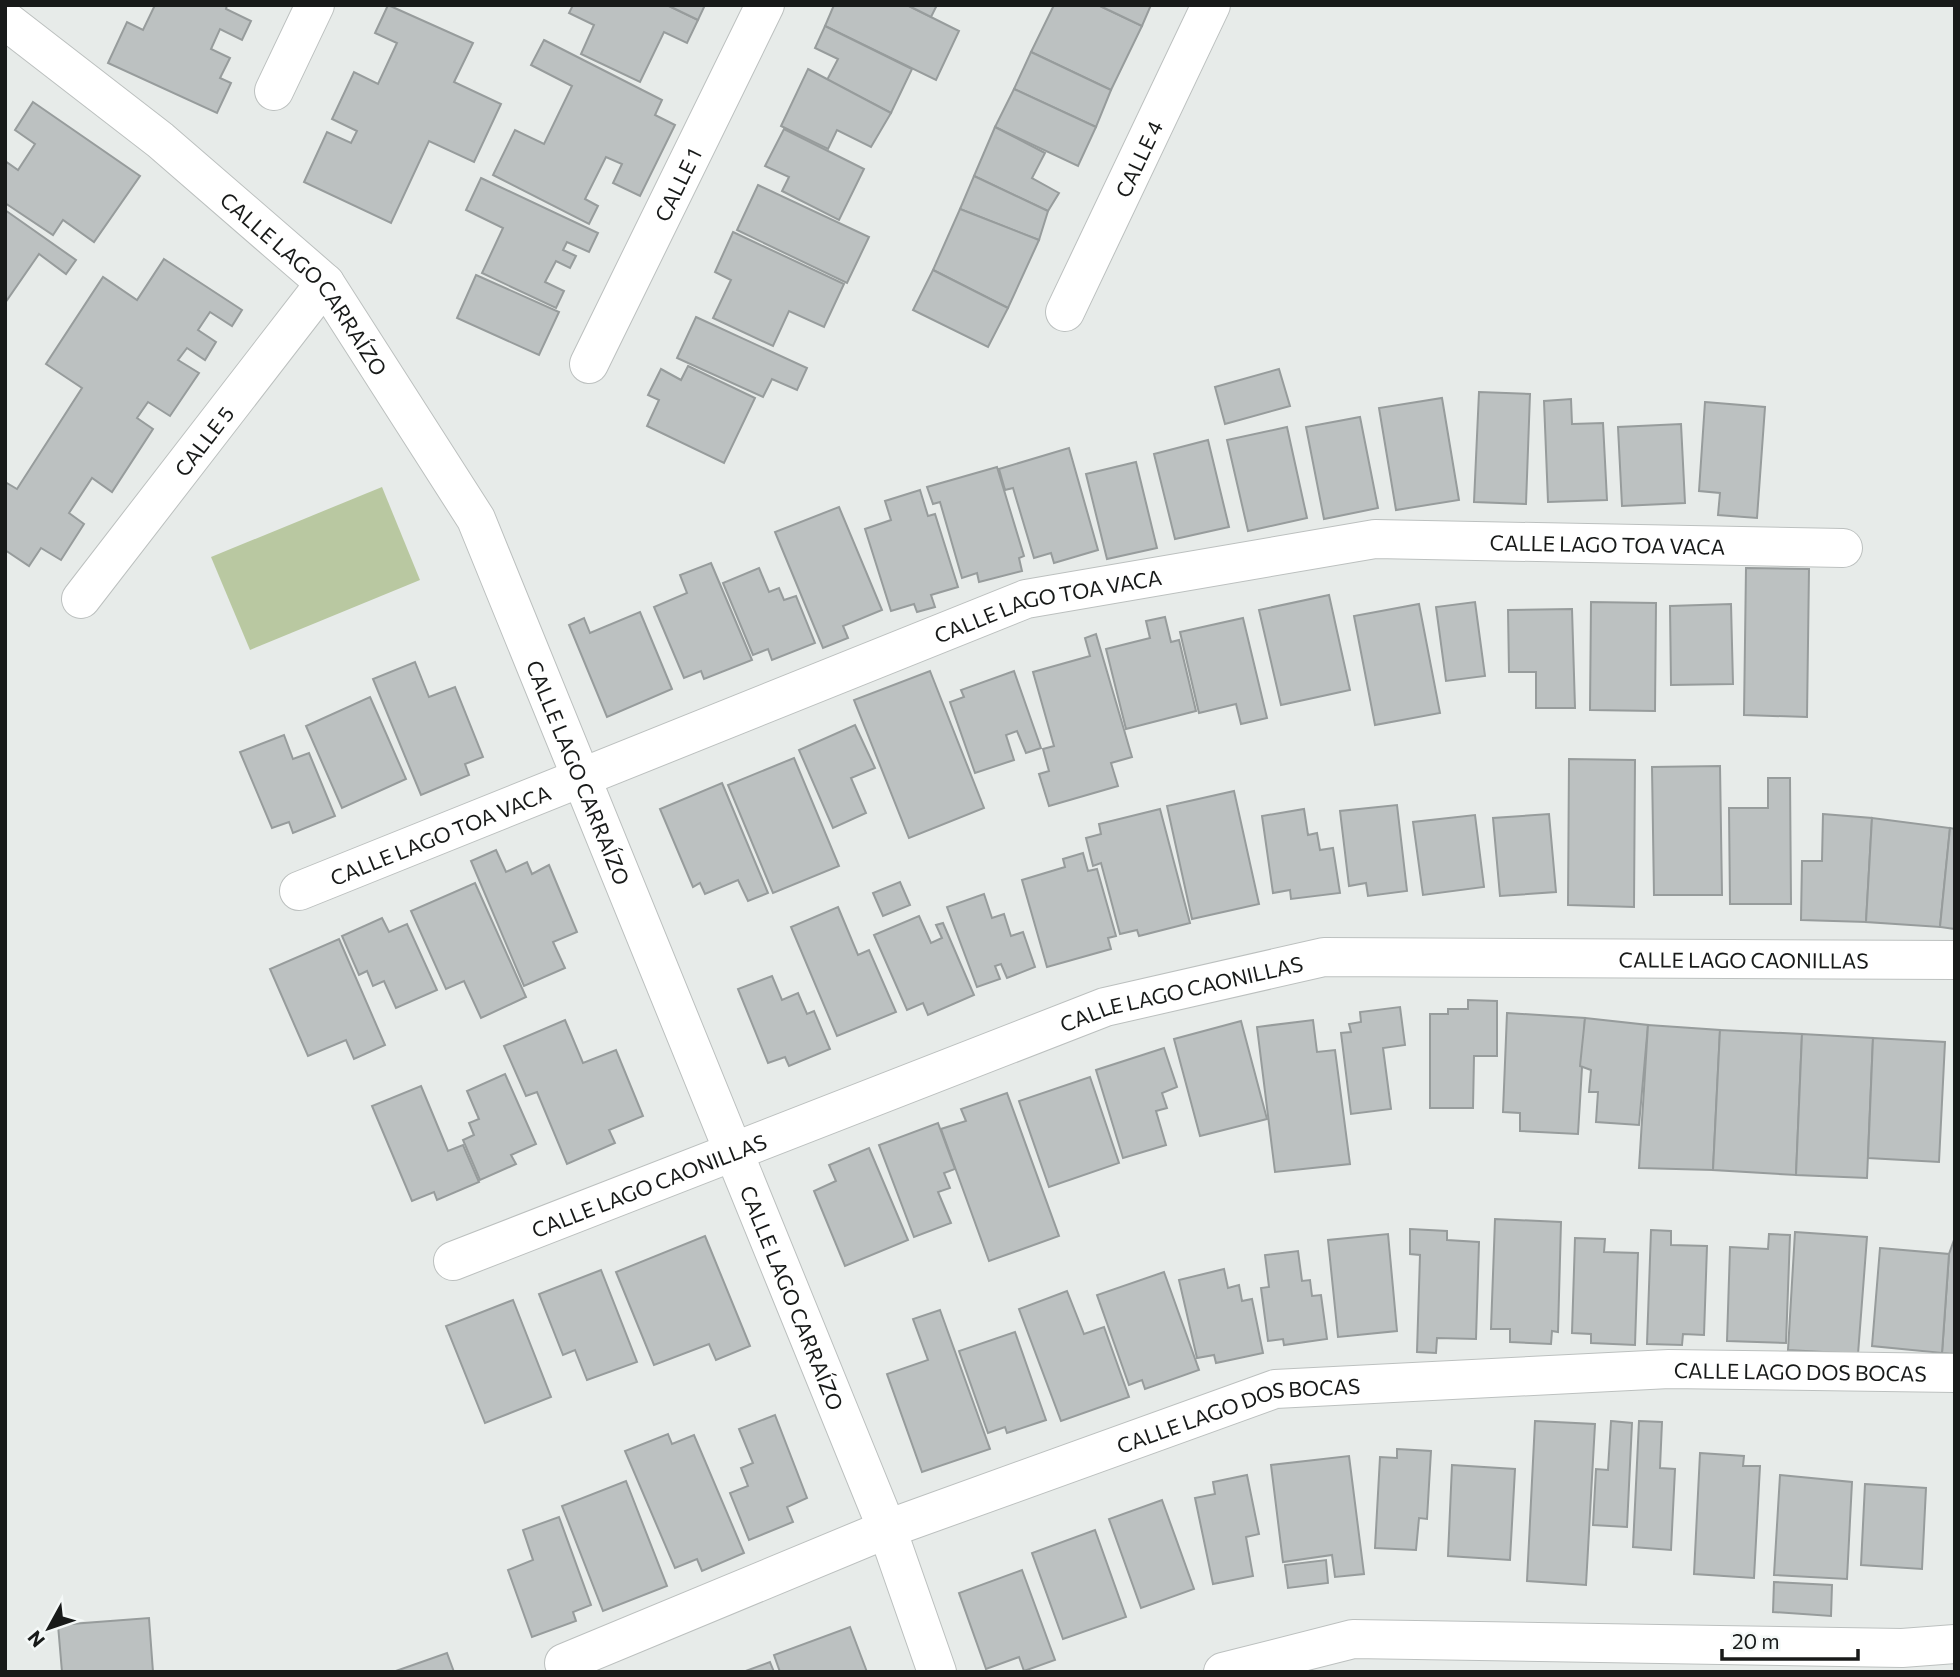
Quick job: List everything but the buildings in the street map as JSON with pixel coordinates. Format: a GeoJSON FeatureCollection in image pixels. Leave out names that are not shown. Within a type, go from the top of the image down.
{"type":"FeatureCollection","features":[{"type":"Feature","properties":{"kind":"street"},"geometry":{"type":"LineString","coordinates":[[274,91],[315,5]]}},
{"type":"Feature","properties":{"kind":"street","name":"CALLE 1"},"geometry":{"type":"LineString","coordinates":[[589,364],[765,5]]}},
{"type":"Feature","properties":{"kind":"street","name":"CALLE 4"},"geometry":{"type":"LineString","coordinates":[[1065,312],[1211,5]]}},
{"type":"Feature","properties":{"kind":"street","name":"CALLE LAGO CARRAÍZO"},"geometry":{"type":"LineString","coordinates":[[7,26],[160,140],[325,283],[476,519],[887,1529],[937,1672]]}},
{"type":"Feature","properties":{"kind":"street","name":"CALLE 5"},"geometry":{"type":"LineString","coordinates":[[81,599],[325,283]]}},
{"type":"Feature","properties":{"kind":"street","name":"CALLE LAGO TOA VACA"},"geometry":{"type":"LineString","coordinates":[[299,891],[582,775],[1026,599],[1375,539],[1843,548]]}},
{"type":"Feature","properties":{"kind":"street","name":"CALLE LAGO CAONILLAS"},"geometry":{"type":"LineString","coordinates":[[453,1261],[1105,1007],[1324,957],[1955,960]]}},
{"type":"Feature","properties":{"kind":"street","name":"CALLE LAGO DOS BOCAS"},"geometry":{"type":"LineString","coordinates":[[564,1663],[887,1529],[1276,1389],[1669,1369],[1955,1373]]}},
{"type":"Feature","properties":{"kind":"street"},"geometry":{"type":"LineString","coordinates":[[1223,1672],[1353,1639],[1902,1648],[1955,1644]]}},
{"type":"Feature","properties":{"kind":"green space"},"geometry":{"type":"Polygon","coordinates":[[[382,487],[420,580],[250,650],[211,557],[382,487]]]}}]}
